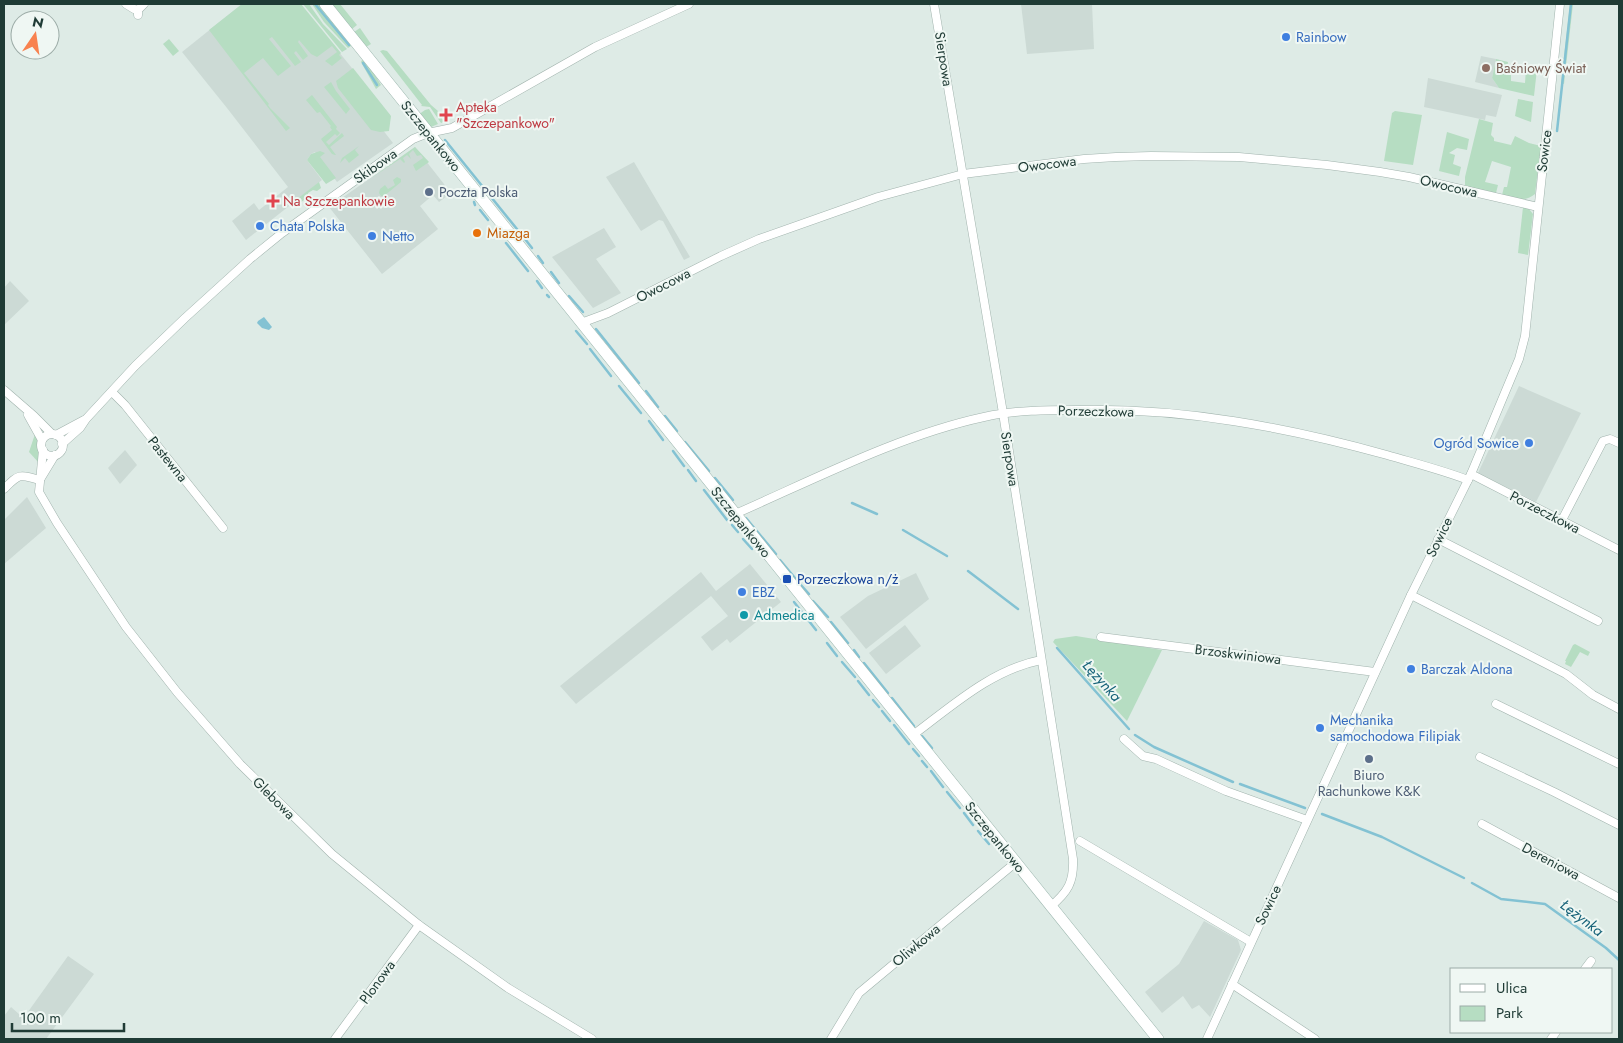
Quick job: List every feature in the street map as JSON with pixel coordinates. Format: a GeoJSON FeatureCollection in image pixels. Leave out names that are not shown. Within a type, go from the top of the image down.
{"type":"FeatureCollection","features":[{"type":"Feature","properties":{"kind":"street"},"geometry":{"type":"LineString","coordinates":[[126,4],[134,9],[140,9]]}},
{"type":"Feature","properties":{"kind":"street","name":"Szczepankowo"},"geometry":{"type":"LineString","coordinates":[[325,4],[1158,1039]]}},
{"type":"Feature","properties":{"kind":"street","name":"Skibowa"},"geometry":{"type":"LineString","coordinates":[[62,444],[80,428],[135,366],[185,318],[278,236],[413,139],[428,133],[452,128],[595,47],[689,4]]}},
{"type":"Feature","properties":{"kind":"street","name":"Sierpowa"},"geometry":{"type":"LineString","coordinates":[[934,4],[1003,414],[1073,860],[1074,872],[1068,888],[1064,896],[1050,907]]}},
{"type":"Feature","properties":{"kind":"street","name":"Sowice"},"geometry":{"type":"LineString","coordinates":[[1207,1039],[1375,672],[1469,477],[1522,348],[1560,4]]}},
{"type":"Feature","properties":{"kind":"street","name":"Owocowa"},"geometry":{"type":"LineString","coordinates":[[581,323],[608,313],[759,239],[878,196],[963,174],[1084,159],[1196,156],[1334,165],[1402,175],[1538,207]]}},
{"type":"Feature","properties":{"kind":"street"},"geometry":{"type":"LineString","coordinates":[[4,390],[61,439],[62,444],[61,451],[55,455],[40,480],[22,475],[17,476],[4,489]]}},
{"type":"Feature","properties":{"kind":"street","name":"Pastewna"},"geometry":{"type":"LineString","coordinates":[[112,392],[125,405],[223,528]]}},
{"type":"Feature","properties":{"kind":"street"},"geometry":{"type":"LineString","coordinates":[[12,397],[31,419],[42,440]]}},
{"type":"Feature","properties":{"kind":"street","name":"Porzeczkowa"},"geometry":{"type":"LineString","coordinates":[[735,514],[853,462],[968,420],[1003,414],[1051,410],[1094,410],[1202,416],[1321,437],[1469,477],[1562,520],[1619,550]]}},
{"type":"Feature","properties":{"kind":"street","name":"Skibowa"},"geometry":{"type":"LineString","coordinates":[[54,434],[86,419]]}},
{"type":"Feature","properties":{"kind":"street"},"geometry":{"type":"LineString","coordinates":[[54,434],[46,435],[42,440],[41,447],[48,455],[55,455]]}},
{"type":"Feature","properties":{"kind":"street"},"geometry":{"type":"LineString","coordinates":[[1562,520],[1603,440],[1610,439],[1619,443]]}},
{"type":"Feature","properties":{"kind":"street","name":"Glebowa"},"geometry":{"type":"LineString","coordinates":[[43,450],[38,486],[42,497],[126,627],[194,713],[240,764],[308,832],[349,869],[419,925],[508,988],[592,1039]]}},
{"type":"Feature","properties":{"kind":"street"},"geometry":{"type":"LineString","coordinates":[[1438,539],[1598,621]]}},
{"type":"Feature","properties":{"kind":"street"},"geometry":{"type":"LineString","coordinates":[[1411,595],[1566,674],[1593,696],[1619,709]]}},
{"type":"Feature","properties":{"kind":"street","name":"Brzoskwiniowa"},"geometry":{"type":"LineString","coordinates":[[1101,637],[1375,672]]}},
{"type":"Feature","properties":{"kind":"street"},"geometry":{"type":"LineString","coordinates":[[913,736],[983,684],[998,676],[1041,660]]}},
{"type":"Feature","properties":{"kind":"street"},"geometry":{"type":"LineString","coordinates":[[1496,704],[1619,764]]}},
{"type":"Feature","properties":{"kind":"street"},"geometry":{"type":"LineString","coordinates":[[1124,739],[1143,756],[1226,791],[1307,820]]}},
{"type":"Feature","properties":{"kind":"street"},"geometry":{"type":"LineString","coordinates":[[1480,757],[1619,825]]}},
{"type":"Feature","properties":{"kind":"street","name":"Dereniowa"},"geometry":{"type":"LineString","coordinates":[[1482,824],[1619,898]]}},
{"type":"Feature","properties":{"kind":"street"},"geometry":{"type":"LineString","coordinates":[[1080,841],[1251,942]]}},
{"type":"Feature","properties":{"kind":"street","name":"Oliwkowa"},"geometry":{"type":"LineString","coordinates":[[830,1039],[860,993],[1015,863]]}},
{"type":"Feature","properties":{"kind":"street","name":"Plonowa"},"geometry":{"type":"LineString","coordinates":[[335,1039],[419,925]]}},
{"type":"Feature","properties":{"kind":"street"},"geometry":{"type":"LineString","coordinates":[[1587,968],[1591,961]]}},
{"type":"Feature","properties":{"kind":"street"},"geometry":{"type":"LineString","coordinates":[[1232,984],[1315,1039]]}},
{"type":"Feature","properties":{"kind":"shaded area"},"geometry":{"type":"Polygon","coordinates":[[[242,4],[300,4],[390,115],[379,125],[393,143],[337,182],[315,152],[311,154],[307,160],[322,180],[246,240],[232,221],[254,203],[259,210],[288,187],[182,52],[242,4]]]}},
{"type":"Feature","properties":{"kind":"shaded area"},"geometry":{"type":"Polygon","coordinates":[[[1021,4],[1092,4],[1094,49],[1027,54],[1021,4]]]}},
{"type":"Feature","properties":{"kind":"shaded area","name":"Baśniowy Świat"},"geometry":{"type":"Polygon","coordinates":[[[1481,56],[1496,59],[1492,78],[1499,88],[1475,82],[1481,56]]]}},
{"type":"Feature","properties":{"kind":"shaded area"},"geometry":{"type":"Polygon","coordinates":[[[1428,78],[1502,95],[1496,117],[1486,115],[1485,120],[1424,107],[1428,78]]]}},
{"type":"Feature","properties":{"kind":"shaded area"},"geometry":{"type":"Polygon","coordinates":[[[415,147],[451,193],[439,202],[433,195],[420,206],[438,229],[382,274],[329,207],[415,147]]]}},
{"type":"Feature","properties":{"kind":"shaded area"},"geometry":{"type":"Polygon","coordinates":[[[634,162],[690,257],[684,260],[663,221],[659,220],[641,231],[606,177],[634,162]]]}},
{"type":"Feature","properties":{"kind":"shaded area"},"geometry":{"type":"Polygon","coordinates":[[[604,228],[616,247],[596,259],[621,293],[593,308],[552,257],[604,228]]]}},
{"type":"Feature","properties":{"kind":"shaded area"},"geometry":{"type":"Polygon","coordinates":[[[10,281],[29,301],[4,325],[4,288],[10,281]]]}},
{"type":"Feature","properties":{"kind":"shaded area","name":"Ogród Sowice"},"geometry":{"type":"Polygon","coordinates":[[[1519,386],[1581,413],[1536,502],[1478,473],[1519,386]]]}},
{"type":"Feature","properties":{"kind":"shaded area"},"geometry":{"type":"Polygon","coordinates":[[[125,450],[137,465],[120,484],[108,468],[125,450]]]}},
{"type":"Feature","properties":{"kind":"shaded area"},"geometry":{"type":"Polygon","coordinates":[[[27,497],[46,528],[4,564],[4,520],[27,497]]]}},
{"type":"Feature","properties":{"kind":"shaded area"},"geometry":{"type":"Polygon","coordinates":[[[750,564],[781,602],[730,643],[727,639],[712,651],[701,637],[728,616],[711,596],[576,704],[560,686],[701,572],[716,591],[750,564]]]}},
{"type":"Feature","properties":{"kind":"shaded area"},"geometry":{"type":"Polygon","coordinates":[[[916,573],[929,599],[866,649],[840,617],[868,596],[916,573]]]}},
{"type":"Feature","properties":{"kind":"shaded area"},"geometry":{"type":"Polygon","coordinates":[[[905,625],[921,646],[886,674],[869,653],[905,625]]]}},
{"type":"Feature","properties":{"kind":"shaded area"},"geometry":{"type":"Polygon","coordinates":[[[1204,921],[1238,940],[1241,950],[1210,1017],[1199,1005],[1192,1009],[1183,996],[1162,1013],[1145,992],[1179,964],[1204,921]]]}},
{"type":"Feature","properties":{"kind":"shaded area"},"geometry":{"type":"Polygon","coordinates":[[[68,956],[94,974],[46,1039],[4,1039],[4,1016],[11,1007],[20,1015],[25,1016],[68,956]]]}},
{"type":"Feature","properties":{"kind":"green space"},"geometry":{"type":"Polygon","coordinates":[[[242,4],[301,4],[341,53],[339,55],[342,58],[332,66],[325,61],[337,52],[332,46],[317,57],[311,54],[299,40],[298,42],[308,56],[303,60],[296,51],[294,53],[301,62],[295,66],[272,37],[269,39],[291,66],[278,76],[263,58],[244,73],[269,104],[270,108],[290,128],[286,131],[209,30],[242,4]]]}},
{"type":"Feature","properties":{"kind":"green space"},"geometry":{"type":"Polygon","coordinates":[[[303,4],[309,4],[323,24],[347,49],[342,52],[303,4]]]}},
{"type":"Feature","properties":{"kind":"green space"},"geometry":{"type":"Polygon","coordinates":[[[312,4],[321,4],[351,42],[351,46],[348,48],[324,22],[312,4]]]}},
{"type":"Feature","properties":{"kind":"green space"},"geometry":{"type":"Polygon","coordinates":[[[331,4],[340,4],[357,25],[352,29],[331,4]]]}},
{"type":"Feature","properties":{"kind":"green space"},"geometry":{"type":"Polygon","coordinates":[[[1570,4],[1573,4],[1564,84],[1561,83],[1570,4]]]}},
{"type":"Feature","properties":{"kind":"green space"},"geometry":{"type":"Polygon","coordinates":[[[360,28],[371,44],[366,47],[354,32],[360,28]]]}},
{"type":"Feature","properties":{"kind":"green space"},"geometry":{"type":"Polygon","coordinates":[[[169,39],[179,51],[173,56],[163,44],[169,39]]]}},
{"type":"Feature","properties":{"kind":"green space"},"geometry":{"type":"Polygon","coordinates":[[[380,51],[387,51],[438,111],[444,122],[441,123],[430,107],[421,106],[380,51]]]}},
{"type":"Feature","properties":{"kind":"green space"},"geometry":{"type":"Polygon","coordinates":[[[1496,59],[1508,62],[1506,75],[1511,75],[1511,81],[1525,83],[1526,68],[1537,69],[1534,96],[1499,88],[1492,78],[1496,59]]]}},
{"type":"Feature","properties":{"kind":"green space"},"geometry":{"type":"Polygon","coordinates":[[[362,60],[367,62],[381,85],[376,89],[361,62],[362,60]]]}},
{"type":"Feature","properties":{"kind":"green space"},"geometry":{"type":"Polygon","coordinates":[[[353,68],[391,116],[389,131],[371,130],[338,88],[336,81],[353,68]]]}},
{"type":"Feature","properties":{"kind":"green space"},"geometry":{"type":"Polygon","coordinates":[[[331,82],[350,109],[346,114],[324,87],[331,82]]]}},
{"type":"Feature","properties":{"kind":"green space"},"geometry":{"type":"Polygon","coordinates":[[[312,95],[340,133],[337,136],[335,134],[326,142],[329,145],[342,133],[344,136],[330,147],[336,155],[332,154],[321,139],[332,130],[320,112],[317,113],[306,100],[312,95]]]}},
{"type":"Feature","properties":{"kind":"green space"},"geometry":{"type":"Polygon","coordinates":[[[1518,99],[1533,102],[1531,122],[1515,116],[1518,99]]]}},
{"type":"Feature","properties":{"kind":"green space"},"geometry":{"type":"Polygon","coordinates":[[[429,109],[438,124],[431,127],[418,115],[429,109]]]}},
{"type":"Feature","properties":{"kind":"green space"},"geometry":{"type":"Polygon","coordinates":[[[1395,111],[1422,115],[1413,165],[1384,161],[1392,113],[1395,111]]]}},
{"type":"Feature","properties":{"kind":"green space"},"geometry":{"type":"Polygon","coordinates":[[[1479,119],[1493,123],[1491,135],[1494,141],[1511,145],[1515,136],[1529,143],[1541,146],[1535,194],[1531,197],[1523,199],[1502,195],[1504,187],[1507,187],[1511,167],[1492,161],[1485,182],[1498,185],[1496,193],[1465,185],[1465,177],[1479,119]]]}},
{"type":"Feature","properties":{"kind":"green space"},"geometry":{"type":"Polygon","coordinates":[[[1447,132],[1469,139],[1467,150],[1457,148],[1449,153],[1455,155],[1453,164],[1461,167],[1459,176],[1439,171],[1447,132]]]}},
{"type":"Feature","properties":{"kind":"green space"},"geometry":{"type":"Polygon","coordinates":[[[359,146],[355,150],[359,155],[349,163],[345,158],[340,163],[342,158],[359,146]]]}},
{"type":"Feature","properties":{"kind":"green space"},"geometry":{"type":"Polygon","coordinates":[[[415,147],[429,162],[416,171],[413,165],[423,158],[421,155],[417,156],[413,150],[409,154],[411,159],[407,155],[403,158],[404,163],[400,159],[370,179],[415,147]]]}},
{"type":"Feature","properties":{"kind":"green space"},"geometry":{"type":"Polygon","coordinates":[[[320,151],[325,153],[320,157],[336,178],[326,184],[307,160],[311,154],[320,151]]]}},
{"type":"Feature","properties":{"kind":"green space"},"geometry":{"type":"Polygon","coordinates":[[[397,177],[401,179],[401,182],[384,196],[381,196],[379,193],[380,189],[385,185],[388,189],[395,185],[393,180],[397,177]]]}},
{"type":"Feature","properties":{"kind":"green space"},"geometry":{"type":"Polygon","coordinates":[[[319,182],[321,188],[308,193],[308,197],[300,203],[297,199],[319,182]]]}},
{"type":"Feature","properties":{"kind":"green space"},"geometry":{"type":"Polygon","coordinates":[[[1523,207],[1529,209],[1533,214],[1528,255],[1518,253],[1523,207]]]}},
{"type":"Feature","properties":{"kind":"green space"},"geometry":{"type":"Polygon","coordinates":[[[36,431],[40,455],[39,463],[29,452],[36,431]]]}},
{"type":"Feature","properties":{"kind":"green space"},"geometry":{"type":"Polygon","coordinates":[[[1076,636],[1162,650],[1127,721],[1053,642],[1055,639],[1076,636]]]}},
{"type":"Feature","properties":{"kind":"green space"},"geometry":{"type":"Polygon","coordinates":[[[1575,644],[1590,652],[1588,656],[1580,652],[1571,667],[1565,664],[1565,661],[1575,644]]]}},
{"type":"Feature","properties":{"kind":"water"},"geometry":{"type":"Polygon","coordinates":[[[264,317],[272,327],[269,330],[262,328],[257,323],[264,317]]]}},
{"type":"Feature","properties":{"kind":"waterway"},"geometry":{"type":"LineString","coordinates":[[315,4],[349,45]]}},
{"type":"Feature","properties":{"kind":"waterway"},"geometry":{"type":"LineString","coordinates":[[1557,131],[1571,4]]}},
{"type":"Feature","properties":{"kind":"waterway"},"geometry":{"type":"LineString","coordinates":[[363,63],[377,85]]}},
{"type":"Feature","properties":{"kind":"waterway"},"geometry":{"type":"LineString","coordinates":[[445,140],[521,234]]}},
{"type":"Feature","properties":{"kind":"waterway"},"geometry":{"type":"LineString","coordinates":[[465,192],[469,197]]}},
{"type":"Feature","properties":{"kind":"waterway"},"geometry":{"type":"LineString","coordinates":[[480,210],[488,220]]}},
{"type":"Feature","properties":{"kind":"waterway"},"geometry":{"type":"LineString","coordinates":[[525,239],[532,248]]}},
{"type":"Feature","properties":{"kind":"waterway"},"geometry":{"type":"LineString","coordinates":[[506,243],[528,271]]}},
{"type":"Feature","properties":{"kind":"waterway"},"geometry":{"type":"LineString","coordinates":[[538,256],[543,263]]}},
{"type":"Feature","properties":{"kind":"waterway"},"geometry":{"type":"LineString","coordinates":[[551,272],[559,283]]}},
{"type":"Feature","properties":{"kind":"waterway"},"geometry":{"type":"LineString","coordinates":[[537,281],[542,288]]}},
{"type":"Feature","properties":{"kind":"waterway"},"geometry":{"type":"LineString","coordinates":[[569,296],[583,312]]}},
{"type":"Feature","properties":{"kind":"waterway"},"geometry":{"type":"LineString","coordinates":[[596,329],[639,383]]}},
{"type":"Feature","properties":{"kind":"waterway"},"geometry":{"type":"LineString","coordinates":[[576,331],[587,344]]}},
{"type":"Feature","properties":{"kind":"waterway"},"geometry":{"type":"LineString","coordinates":[[590,349],[611,376]]}},
{"type":"Feature","properties":{"kind":"waterway"},"geometry":{"type":"LineString","coordinates":[[619,386],[641,413]]}},
{"type":"Feature","properties":{"kind":"waterway"},"geometry":{"type":"LineString","coordinates":[[646,391],[658,407]]}},
{"type":"Feature","properties":{"kind":"waterway"},"geometry":{"type":"LineString","coordinates":[[665,416],[677,431]]}},
{"type":"Feature","properties":{"kind":"waterway"},"geometry":{"type":"LineString","coordinates":[[649,421],[663,440]]}},
{"type":"Feature","properties":{"kind":"waterway"},"geometry":{"type":"LineString","coordinates":[[685,442],[709,471]]}},
{"type":"Feature","properties":{"kind":"waterway"},"geometry":{"type":"LineString","coordinates":[[673,451],[684,466]]}},
{"type":"Feature","properties":{"kind":"waterway"},"geometry":{"type":"LineString","coordinates":[[688,470],[696,481]]}},
{"type":"Feature","properties":{"kind":"waterway"},"geometry":{"type":"LineString","coordinates":[[715,478],[733,500]]}},
{"type":"Feature","properties":{"kind":"waterway"},"geometry":{"type":"LineString","coordinates":[[704,490],[727,520]]}},
{"type":"Feature","properties":{"kind":"waterway","name":"Łężynka"},"geometry":{"type":"LineString","coordinates":[[852,503],[877,514]]}},
{"type":"Feature","properties":{"kind":"waterway"},"geometry":{"type":"LineString","coordinates":[[746,518],[776,554]]}},
{"type":"Feature","properties":{"kind":"waterway"},"geometry":{"type":"LineString","coordinates":[[732,525],[738,532]]}},
{"type":"Feature","properties":{"kind":"waterway","name":"Łężynka"},"geometry":{"type":"LineString","coordinates":[[903,530],[947,556]]}},
{"type":"Feature","properties":{"kind":"waterway"},"geometry":{"type":"LineString","coordinates":[[743,539],[752,549]]}},
{"type":"Feature","properties":{"kind":"waterway"},"geometry":{"type":"LineString","coordinates":[[780,560],[795,578]]}},
{"type":"Feature","properties":{"kind":"waterway","name":"Łężynka"},"geometry":{"type":"LineString","coordinates":[[968,571],[1018,609]]}},
{"type":"Feature","properties":{"kind":"waterway"},"geometry":{"type":"LineString","coordinates":[[800,584],[809,594]]}},
{"type":"Feature","properties":{"kind":"waterway"},"geometry":{"type":"LineString","coordinates":[[813,601],[828,617]]}},
{"type":"Feature","properties":{"kind":"waterway"},"geometry":{"type":"LineString","coordinates":[[794,602],[816,630]]}},
{"type":"Feature","properties":{"kind":"waterway"},"geometry":{"type":"LineString","coordinates":[[831,622],[848,643]]}},
{"type":"Feature","properties":{"kind":"waterway"},"geometry":{"type":"LineString","coordinates":[[827,643],[837,656]]}},
{"type":"Feature","properties":{"kind":"waterway","name":"Łężynka"},"geometry":{"type":"LineString","coordinates":[[1057,648],[1129,729]]}},
{"type":"Feature","properties":{"kind":"waterway"},"geometry":{"type":"LineString","coordinates":[[854,650],[859,657]]}},
{"type":"Feature","properties":{"kind":"waterway"},"geometry":{"type":"LineString","coordinates":[[842,662],[855,677]]}},
{"type":"Feature","properties":{"kind":"waterway"},"geometry":{"type":"LineString","coordinates":[[864,663],[888,693]]}},
{"type":"Feature","properties":{"kind":"waterway"},"geometry":{"type":"LineString","coordinates":[[858,681],[869,695]]}},
{"type":"Feature","properties":{"kind":"waterway"},"geometry":{"type":"LineString","coordinates":[[892,698],[914,726]]}},
{"type":"Feature","properties":{"kind":"waterway"},"geometry":{"type":"LineString","coordinates":[[873,700],[879,707]]}},
{"type":"Feature","properties":{"kind":"waterway"},"geometry":{"type":"LineString","coordinates":[[882,711],[890,721]]}},
{"type":"Feature","properties":{"kind":"waterway"},"geometry":{"type":"LineString","coordinates":[[894,725],[909,744]]}},
{"type":"Feature","properties":{"kind":"waterway","name":"Łężynka"},"geometry":{"type":"LineString","coordinates":[[1135,735],[1154,747],[1233,782]]}},
{"type":"Feature","properties":{"kind":"waterway"},"geometry":{"type":"LineString","coordinates":[[922,736],[932,748]]}},
{"type":"Feature","properties":{"kind":"waterway"},"geometry":{"type":"LineString","coordinates":[[913,749],[919,756]]}},
{"type":"Feature","properties":{"kind":"waterway"},"geometry":{"type":"LineString","coordinates":[[922,761],[927,767]]}},
{"type":"Feature","properties":{"kind":"waterway"},"geometry":{"type":"LineString","coordinates":[[931,771],[943,787]]}},
{"type":"Feature","properties":{"kind":"waterway","name":"Łężynka"},"geometry":{"type":"LineString","coordinates":[[1240,784],[1305,808]]}},
{"type":"Feature","properties":{"kind":"waterway"},"geometry":{"type":"LineString","coordinates":[[947,792],[960,808]]}},
{"type":"Feature","properties":{"kind":"waterway"},"geometry":{"type":"LineString","coordinates":[[964,813],[973,825]]}},
{"type":"Feature","properties":{"kind":"waterway","name":"Łężynka"},"geometry":{"type":"LineString","coordinates":[[1322,814],[1382,837],[1464,878]]}},
{"type":"Feature","properties":{"kind":"waterway"},"geometry":{"type":"LineString","coordinates":[[978,831],[989,844]]}},
{"type":"Feature","properties":{"kind":"waterway","name":"Łężynka"},"geometry":{"type":"LineString","coordinates":[[1472,883],[1501,899],[1545,904],[1606,948],[1619,960]]}},
{"type":"Feature","properties":{"kind":"place","name":"Rainbow"},"geometry":{"type":"Point","coordinates":[1286,37]}},
{"type":"Feature","properties":{"kind":"place","name":"Baśniowy Świat"},"geometry":{"type":"Point","coordinates":[1486,68]}},
{"type":"Feature","properties":{"kind":"place","name":"Apteka \"Szczepankowo\""},"geometry":{"type":"Point","coordinates":[446,115]}},
{"type":"Feature","properties":{"kind":"place","name":"Poczta Polska"},"geometry":{"type":"Point","coordinates":[429,192]}},
{"type":"Feature","properties":{"kind":"place","name":"Na Szczepankowie"},"geometry":{"type":"Point","coordinates":[273,201]}},
{"type":"Feature","properties":{"kind":"place","name":"Chata Polska"},"geometry":{"type":"Point","coordinates":[260,226]}},
{"type":"Feature","properties":{"kind":"place","name":"Miazga"},"geometry":{"type":"Point","coordinates":[477,233]}},
{"type":"Feature","properties":{"kind":"place","name":"Netto"},"geometry":{"type":"Point","coordinates":[372,236]}},
{"type":"Feature","properties":{"kind":"place","name":"Ogród Sowice"},"geometry":{"type":"Point","coordinates":[1529,443]}},
{"type":"Feature","properties":{"kind":"place","name":"Porzeczkowa n/ż"},"geometry":{"type":"Point","coordinates":[787,579]}},
{"type":"Feature","properties":{"kind":"place","name":"EBZ"},"geometry":{"type":"Point","coordinates":[742,592]}},
{"type":"Feature","properties":{"kind":"place","name":"Admedica"},"geometry":{"type":"Point","coordinates":[744,615]}},
{"type":"Feature","properties":{"kind":"place","name":"Barczak Aldona"},"geometry":{"type":"Point","coordinates":[1411,669]}},
{"type":"Feature","properties":{"kind":"place","name":"Mechanika samochodowa Filipiak"},"geometry":{"type":"Point","coordinates":[1320,728]}},
{"type":"Feature","properties":{"kind":"place","name":"Biuro Rachunkowe K&K"},"geometry":{"type":"Point","coordinates":[1369,759]}}]}
